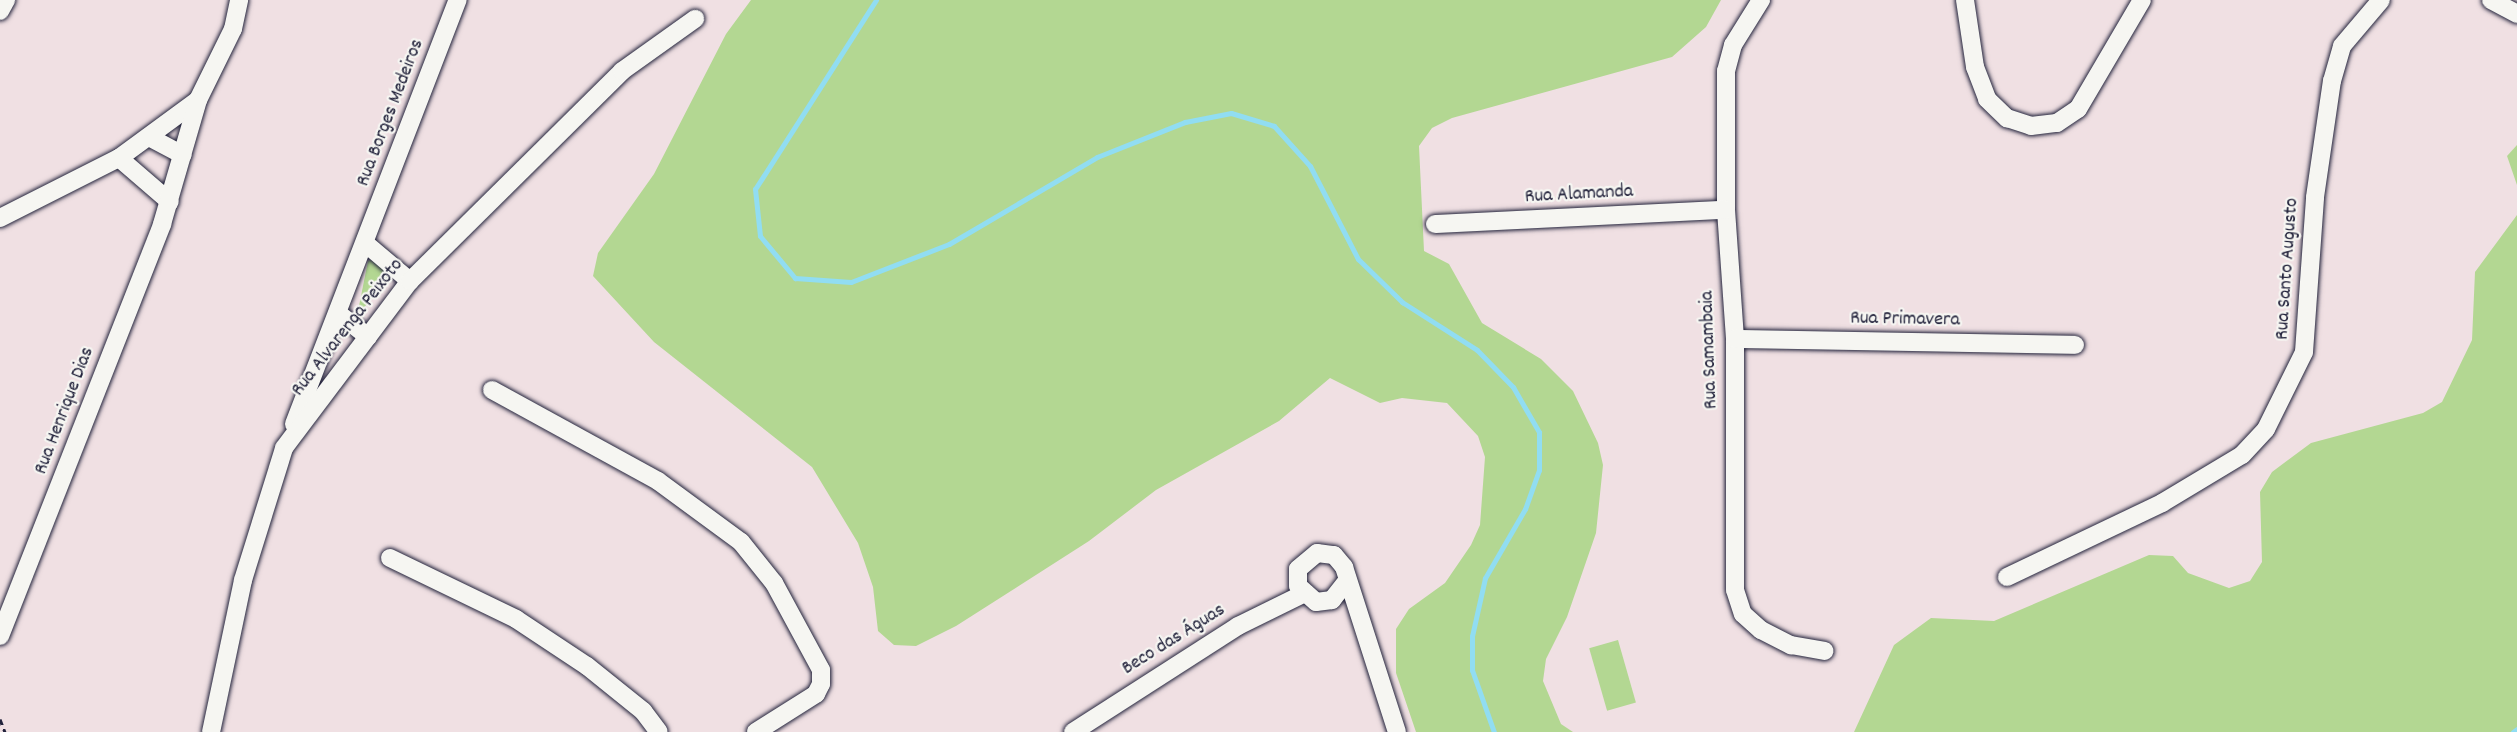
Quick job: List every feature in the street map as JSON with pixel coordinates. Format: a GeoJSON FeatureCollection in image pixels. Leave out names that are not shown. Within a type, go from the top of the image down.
{"type":"FeatureCollection","features":[{"type":"Feature","properties":{"kind":"street"},"geometry":{"type":"LineString","coordinates":[[0,10],[6,0]]}},
{"type":"Feature","properties":{"kind":"street","name":"Rua Henrique Dias"},"geometry":{"type":"LineString","coordinates":[[0,636],[170,202],[198,100],[233,29],[239,0]]}},
{"type":"Feature","properties":{"kind":"street","name":"Rua Borges Medeiros"},"geometry":{"type":"LineString","coordinates":[[284,448],[339,314],[458,0]]}},
{"type":"Feature","properties":{"kind":"street","name":"Rua Samambaia"},"geometry":{"type":"LineString","coordinates":[[1761,0],[1733,45],[1726,71],[1726,210],[1735,339],[1735,590],[1743,614],[1761,630],[1791,645],[1824,651]]}},
{"type":"Feature","properties":{"kind":"street"},"geometry":{"type":"LineString","coordinates":[[1965,0],[1975,67],[1987,99],[2007,118],[2031,126],[2057,123],[2078,109],[2142,0]]}},
{"type":"Feature","properties":{"kind":"street","name":"Rua Santo Augusto"},"geometry":{"type":"LineString","coordinates":[[2007,577],[2162,504],[2242,455],[2266,429],[2304,352],[2315,197],[2331,81],[2342,46],[2381,0]]}},
{"type":"Feature","properties":{"kind":"street"},"geometry":{"type":"LineString","coordinates":[[2491,0],[2517,14]]}},
{"type":"Feature","properties":{"kind":"street","name":"Rua Alvarenga Peixoto"},"geometry":{"type":"LineString","coordinates":[[211,732],[246,570],[284,448],[410,281],[622,71],[695,19]]}},
{"type":"Feature","properties":{"kind":"street"},"geometry":{"type":"LineString","coordinates":[[0,218],[119,158],[198,100]]}},
{"type":"Feature","properties":{"kind":"street"},"geometry":{"type":"LineString","coordinates":[[149,137],[183,155]]}},
{"type":"Feature","properties":{"kind":"street"},"geometry":{"type":"LineString","coordinates":[[119,158],[170,202]]}},
{"type":"Feature","properties":{"kind":"street","name":"Rua Alamanda"},"geometry":{"type":"LineString","coordinates":[[1435,224],[1726,210]]}},
{"type":"Feature","properties":{"kind":"street"},"geometry":{"type":"LineString","coordinates":[[365,243],[410,281]]}},
{"type":"Feature","properties":{"kind":"street"},"geometry":{"type":"LineString","coordinates":[[339,314],[368,338]]}},
{"type":"Feature","properties":{"kind":"street","name":"Rua Primavera"},"geometry":{"type":"LineString","coordinates":[[1735,339],[2075,345]]}},
{"type":"Feature","properties":{"kind":"street"},"geometry":{"type":"LineString","coordinates":[[492,390],[658,481],[741,542],[774,583],[821,670],[821,684],[816,694],[756,732]]}},
{"type":"Feature","properties":{"kind":"street"},"geometry":{"type":"LineString","coordinates":[[1346,582],[1332,600],[1316,602],[1303,594],[1298,569],[1317,553],[1340,560],[1397,732]]}},
{"type":"Feature","properties":{"kind":"street"},"geometry":{"type":"LineString","coordinates":[[390,558],[516,619],[587,666],[643,711],[659,732]]}},
{"type":"Feature","properties":{"kind":"street","name":"Beco das Águas"},"geometry":{"type":"LineString","coordinates":[[1073,732],[1238,626],[1303,594]]}},
{"type":"Feature","properties":{"kind":"path"},"geometry":{"type":"LineString","coordinates":[[0,719],[4,732]]}},
{"type":"Feature","properties":{"kind":"green space"},"geometry":{"type":"Polygon","coordinates":[[[751,0],[1721,0],[1706,27],[1672,57],[1452,118],[1432,128],[1419,146],[1424,251],[1449,264],[1482,323],[1541,359],[1573,391],[1598,443],[1603,465],[1596,533],[1567,617],[1546,659],[1543,681],[1561,724],[1573,732],[1416,732],[1396,673],[1396,629],[1409,609],[1445,583],[1471,545],[1480,525],[1485,457],[1478,436],[1447,403],[1402,398],[1380,403],[1330,378],[1279,421],[1156,490],[1089,541],[956,626],[916,646],[894,645],[878,631],[873,587],[858,543],[812,467],[654,342],[593,276],[598,253],[654,174],[726,34],[751,0]]]}},
{"type":"Feature","properties":{"kind":"green space"},"geometry":{"type":"Polygon","coordinates":[[[2517,145],[2517,185],[2507,156],[2517,145]]]}},
{"type":"Feature","properties":{"kind":"green space"},"geometry":{"type":"Polygon","coordinates":[[[2517,215],[2517,732],[1854,732],[1894,645],[1931,618],[1994,621],[2149,555],[2173,556],[2188,573],[2229,588],[2250,581],[2262,562],[2260,492],[2272,472],[2311,443],[2423,413],[2442,402],[2472,340],[2475,272],[2517,215]]]}},
{"type":"Feature","properties":{"kind":"green space"},"geometry":{"type":"Polygon","coordinates":[[[372,259],[392,274],[357,316],[368,261],[372,259]]]}},
{"type":"Feature","properties":{"kind":"green space"},"geometry":{"type":"Polygon","coordinates":[[[1618,640],[1636,702],[1607,711],[1589,648],[1618,640]]]}},
{"type":"Feature","properties":{"kind":"waterway"},"geometry":{"type":"LineString","coordinates":[[876,0],[755,189],[760,236],[795,278],[851,282],[949,244],[1097,157],[1185,122],[1231,113],[1274,126],[1310,166],[1358,259],[1402,302],[1477,350],[1513,387],[1539,432],[1539,470],[1525,509],[1485,578],[1472,636],[1472,670],[1494,732]]}},
{"type":"Feature","properties":{"kind":"waterway"},"geometry":{"type":"LineString","coordinates":[[2513,732],[2517,729]]}}]}
